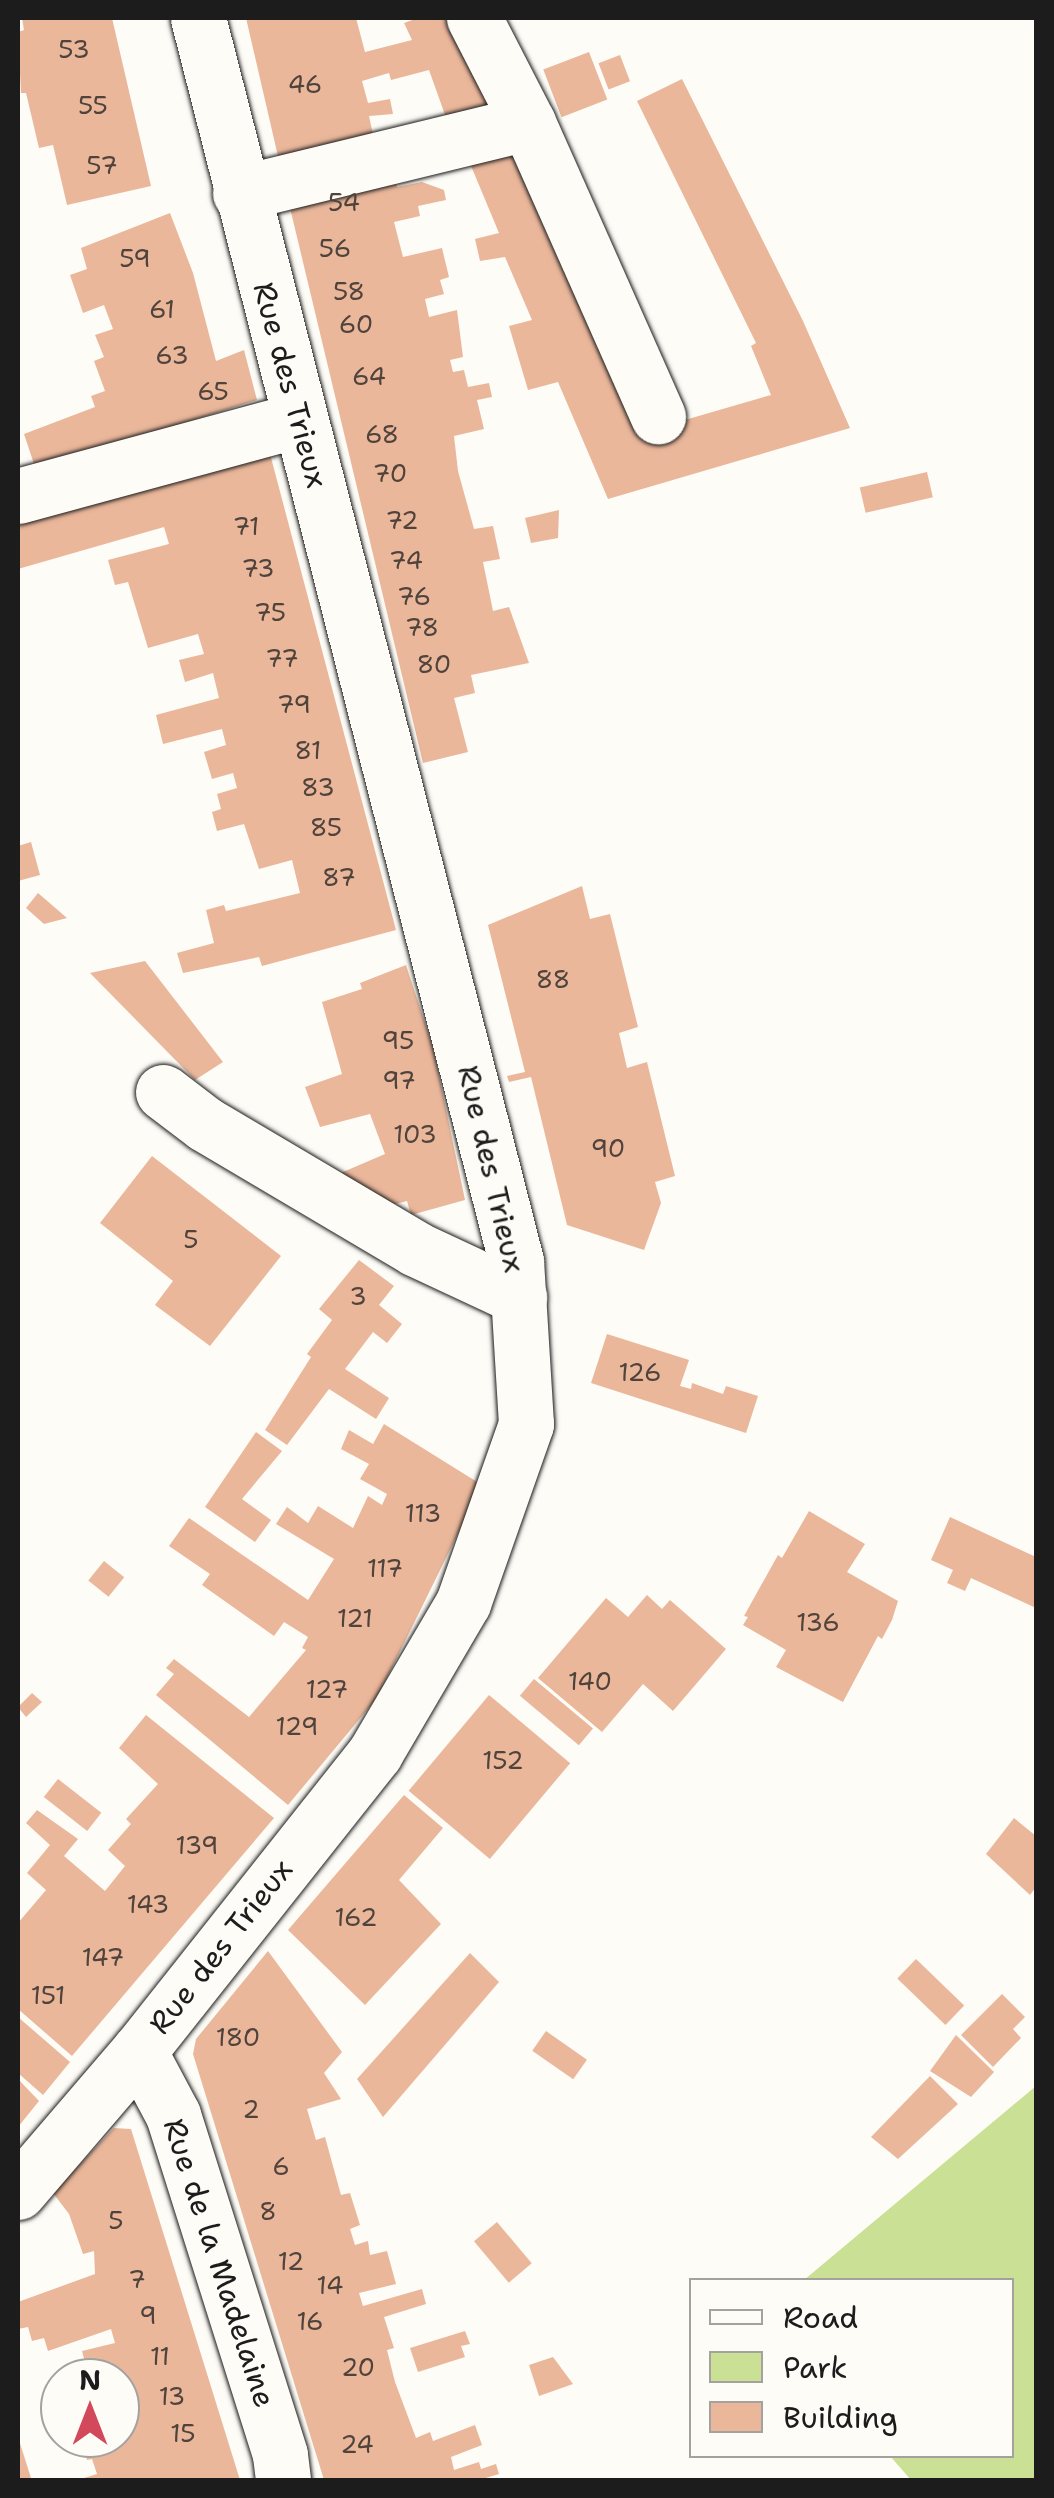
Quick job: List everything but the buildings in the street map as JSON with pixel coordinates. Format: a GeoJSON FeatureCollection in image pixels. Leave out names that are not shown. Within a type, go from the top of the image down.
{"type":"FeatureCollection","features":[{"type":"Feature","properties":{"kind":"street","name":"Rue des Trieux"},"geometry":{"type":"LineString","coordinates":[[18,2192],[139,2050],[375,1753],[463,1603],[526,1424],[516,1260],[198,18]]}},
{"type":"Feature","properties":{"kind":"street"},"geometry":{"type":"LineString","coordinates":[[474,18],[528,123],[658,417]]}},
{"type":"Feature","properties":{"kind":"street"},"geometry":{"type":"LineString","coordinates":[[240,194],[528,123]]}},
{"type":"Feature","properties":{"kind":"street"},"geometry":{"type":"LineString","coordinates":[[18,496],[298,420]]}},
{"type":"Feature","properties":{"kind":"street"},"geometry":{"type":"LineString","coordinates":[[163,1092],[205,1124],[416,1248],[519,1297]]}},
{"type":"Feature","properties":{"kind":"street","name":"Rue de la Madelaine"},"geometry":{"type":"LineString","coordinates":[[139,2050],[173,2115],[280,2455],[283,2480]]}},
{"type":"Feature","properties":{"kind":"green space"},"geometry":{"type":"Polygon","coordinates":[[[1036,2086],[1036,2480],[911,2480],[892,2458],[1014,2458],[1014,2278],[806,2278],[1036,2086]]]}}]}
